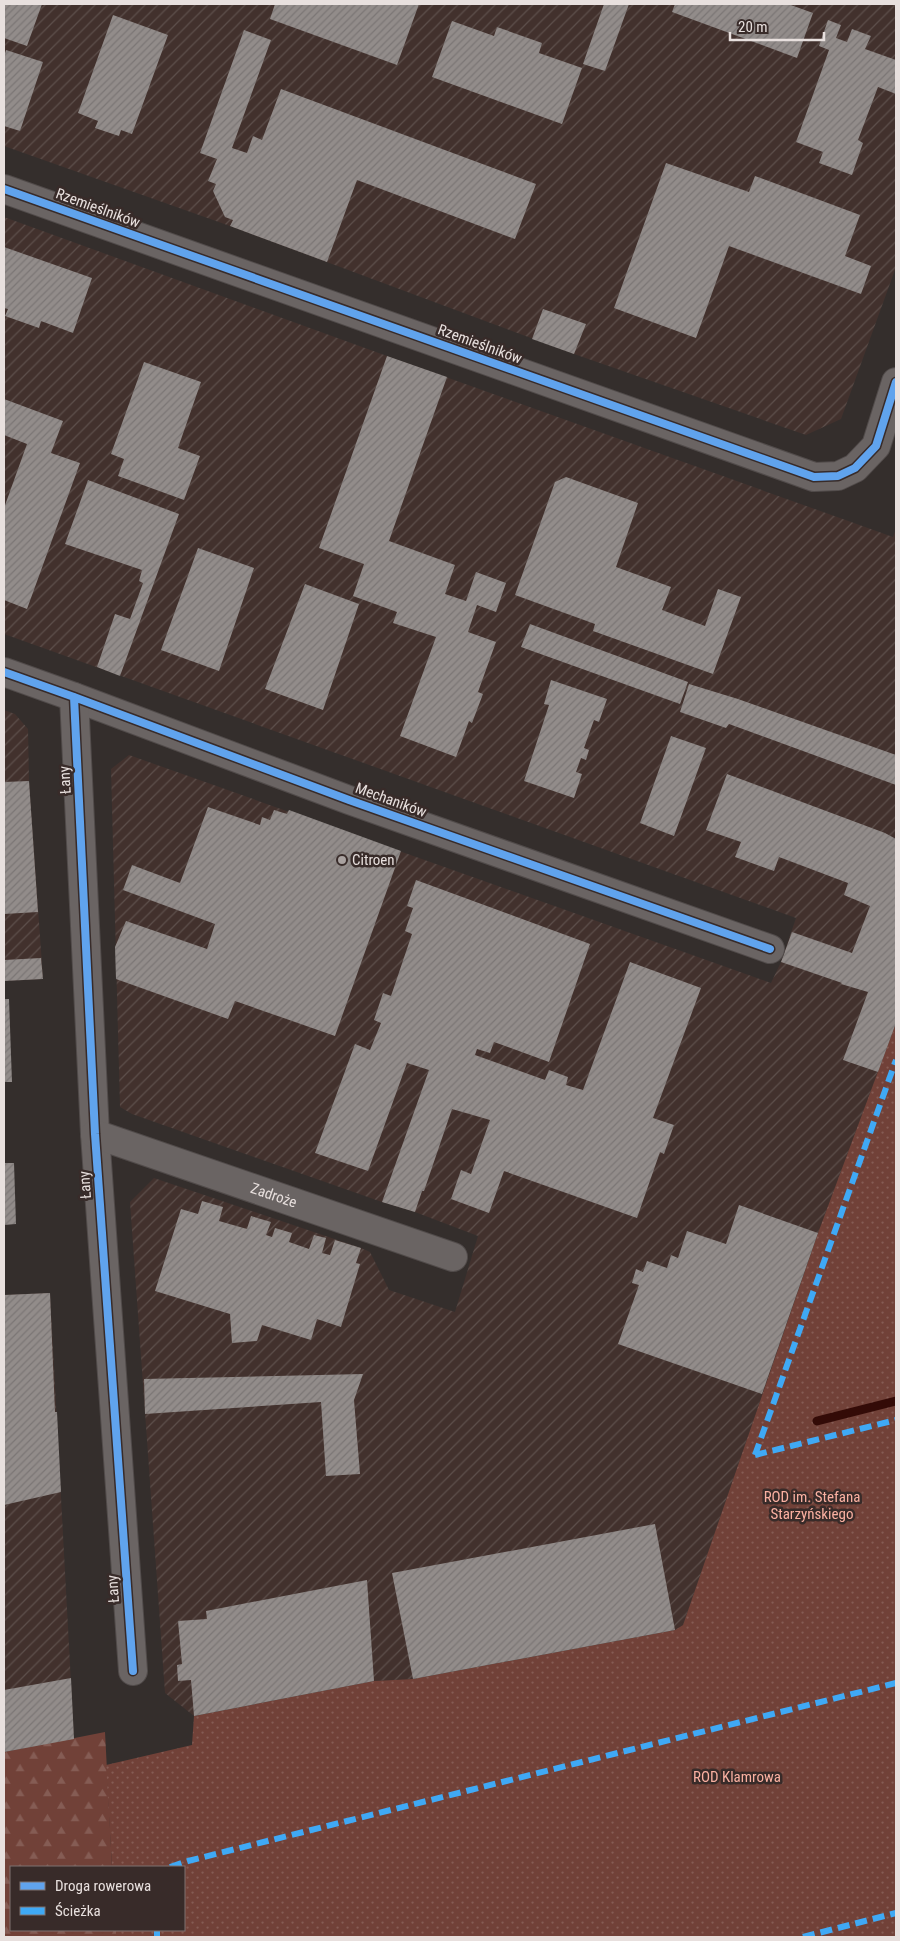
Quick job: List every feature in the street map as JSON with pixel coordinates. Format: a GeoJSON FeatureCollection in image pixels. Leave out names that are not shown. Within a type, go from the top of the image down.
{"type":"FeatureCollection","features":[{"type":"Feature","properties":{"kind":"street","name":"Rzemieślników"},"geometry":{"type":"LineString","coordinates":[[4,189],[814,477],[838,476],[855,468],[876,446],[896,382]]}},
{"type":"Feature","properties":{"kind":"street","name":"Mechaników"},"geometry":{"type":"LineString","coordinates":[[4,672],[349,800],[770,949]]}},
{"type":"Feature","properties":{"kind":"street","name":"Łany"},"geometry":{"type":"LineString","coordinates":[[74,697],[95,1134],[133,1671]]}},
{"type":"Feature","properties":{"kind":"street","name":"Zadroże"},"geometry":{"type":"LineString","coordinates":[[95,1134],[453,1257]]}},
{"type":"Feature","properties":{"kind":"shaded area"},"geometry":{"type":"Polygon","coordinates":[[[4,4],[896,4],[896,267],[841,419],[806,435],[574,354],[230,226],[4,146],[4,4]]]}},
{"type":"Feature","properties":{"kind":"shaded area"},"geometry":{"type":"Polygon","coordinates":[[[4,217],[893,537],[896,529],[896,1023],[818,1233],[683,1625],[675,1630],[413,1679],[374,1681],[194,1716],[165,1693],[130,1202],[154,1178],[361,1248],[370,1252],[389,1290],[455,1312],[478,1236],[415,1212],[132,1114],[120,1107],[111,769],[129,755],[771,983],[781,962],[796,918],[4,634],[4,217]]]}},
{"type":"Feature","properties":{"kind":"shaded area"},"geometry":{"type":"Polygon","coordinates":[[[4,710],[15,714],[28,729],[29,781],[43,979],[4,981],[4,710]]]}},
{"type":"Feature","properties":{"kind":"shaded area"},"geometry":{"type":"Polygon","coordinates":[[[50,1293],[74,1739],[4,1752],[4,1295],[50,1293]]]}},
{"type":"Feature","properties":{"kind":"green space","name":"ROD Klamrowa"},"geometry":{"type":"Polygon","coordinates":[[[896,1023],[896,1937],[116,1937],[116,1931],[185,1931],[185,1866],[112,1866],[106,1765],[192,1745],[194,1716],[374,1681],[413,1679],[675,1630],[683,1625],[818,1233],[896,1023]]]}},
{"type":"Feature","properties":{"kind":"green space"},"geometry":{"type":"Polygon","coordinates":[[[105,1732],[112,1866],[10,1866],[10,1931],[116,1931],[116,1937],[4,1937],[4,1752],[105,1732]]]}},
{"type":"Feature","properties":{"kind":"building"},"geometry":{"type":"Polygon","coordinates":[[[4,4],[42,4],[27,46],[4,38],[4,4]]]}},
{"type":"Feature","properties":{"kind":"building"},"geometry":{"type":"Polygon","coordinates":[[[275,4],[419,4],[397,65],[270,19],[275,4]]]}},
{"type":"Feature","properties":{"kind":"building"},"geometry":{"type":"Polygon","coordinates":[[[604,4],[629,4],[605,71],[583,64],[604,4]]]}},
{"type":"Feature","properties":{"kind":"building"},"geometry":{"type":"Polygon","coordinates":[[[675,4],[788,4],[813,13],[797,58],[672,12],[675,4]]]}},
{"type":"Feature","properties":{"kind":"building"},"geometry":{"type":"Polygon","coordinates":[[[113,15],[168,35],[132,134],[121,130],[119,136],[95,128],[98,121],[78,113],[113,15]]]}},
{"type":"Feature","properties":{"kind":"building"},"geometry":{"type":"Polygon","coordinates":[[[828,20],[841,25],[836,38],[847,42],[852,29],[871,36],[865,49],[896,60],[896,94],[878,87],[858,140],[863,143],[852,175],[819,163],[823,152],[796,142],[829,50],[819,46],[828,20]]]}},
{"type":"Feature","properties":{"kind":"building"},"geometry":{"type":"Polygon","coordinates":[[[452,21],[494,36],[497,27],[542,43],[539,53],[582,68],[562,124],[432,77],[452,21]]]}},
{"type":"Feature","properties":{"kind":"building"},"geometry":{"type":"Polygon","coordinates":[[[244,30],[271,40],[232,148],[247,153],[253,136],[262,140],[281,89],[536,184],[515,239],[357,180],[327,262],[230,226],[233,220],[225,217],[213,191],[216,184],[208,181],[217,159],[200,153],[244,30]]]}},
{"type":"Feature","properties":{"kind":"building"},"geometry":{"type":"Polygon","coordinates":[[[6,50],[43,62],[20,131],[4,126],[4,57],[6,50]]]}},
{"type":"Feature","properties":{"kind":"building"},"geometry":{"type":"Polygon","coordinates":[[[666,163],[749,192],[755,176],[860,215],[845,256],[871,266],[861,294],[729,246],[696,338],[614,308],[666,163]]]}},
{"type":"Feature","properties":{"kind":"building"},"geometry":{"type":"Polygon","coordinates":[[[4,247],[92,278],[73,333],[41,321],[39,328],[5,316],[8,309],[4,308],[4,247]]]}},
{"type":"Feature","properties":{"kind":"building"},"geometry":{"type":"Polygon","coordinates":[[[543,309],[586,324],[574,354],[532,339],[543,309]]]}},
{"type":"Feature","properties":{"kind":"building"},"geometry":{"type":"Polygon","coordinates":[[[387,356],[447,377],[389,541],[455,565],[445,594],[466,601],[476,572],[506,583],[496,612],[477,605],[468,632],[496,642],[478,692],[483,694],[472,723],[469,721],[456,757],[400,736],[436,637],[393,623],[397,612],[353,596],[364,564],[319,548],[387,356]]]}},
{"type":"Feature","properties":{"kind":"building"},"geometry":{"type":"Polygon","coordinates":[[[144,362],[201,382],[178,448],[200,456],[184,500],[118,476],[124,459],[111,454],[144,362]]]}},
{"type":"Feature","properties":{"kind":"building"},"geometry":{"type":"Polygon","coordinates":[[[4,399],[63,421],[51,453],[80,463],[27,609],[4,600],[4,508],[27,444],[4,435],[4,399]]]}},
{"type":"Feature","properties":{"kind":"building"},"geometry":{"type":"Polygon","coordinates":[[[566,477],[638,503],[616,567],[671,587],[662,610],[705,626],[718,589],[741,597],[713,674],[593,631],[595,624],[515,595],[555,482],[566,477]]]}},
{"type":"Feature","properties":{"kind":"building"},"geometry":{"type":"Polygon","coordinates":[[[88,480],[179,514],[120,676],[97,667],[115,614],[130,619],[143,583],[139,581],[142,570],[65,544],[88,480]]]}},
{"type":"Feature","properties":{"kind":"building"},"geometry":{"type":"Polygon","coordinates":[[[198,548],[254,568],[219,671],[161,650],[198,548]]]}},
{"type":"Feature","properties":{"kind":"building"},"geometry":{"type":"Polygon","coordinates":[[[305,584],[359,604],[323,710],[265,689],[305,584]]]}},
{"type":"Feature","properties":{"kind":"building"},"geometry":{"type":"Polygon","coordinates":[[[530,624],[688,682],[680,704],[521,647],[530,624]]]}},
{"type":"Feature","properties":{"kind":"building"},"geometry":{"type":"Polygon","coordinates":[[[551,680],[607,699],[599,722],[594,720],[584,748],[589,750],[586,760],[581,758],[576,772],[582,774],[574,798],[524,781],[549,705],[544,704],[551,680]]]}},
{"type":"Feature","properties":{"kind":"building"},"geometry":{"type":"Polygon","coordinates":[[[689,684],[738,699],[896,755],[896,785],[729,724],[726,728],[680,712],[689,684]]]}},
{"type":"Feature","properties":{"kind":"building"},"geometry":{"type":"Polygon","coordinates":[[[671,736],[706,748],[674,836],[640,823],[671,736]]]}},
{"type":"Feature","properties":{"kind":"building"},"geometry":{"type":"Polygon","coordinates":[[[727,774],[885,833],[896,839],[896,1023],[878,1072],[843,1060],[868,992],[781,962],[792,932],[852,953],[870,906],[844,895],[848,883],[779,857],[774,871],[735,857],[741,842],[706,830],[727,774]]]}},
{"type":"Feature","properties":{"kind":"building"},"geometry":{"type":"Polygon","coordinates":[[[29,781],[38,912],[4,914],[4,782],[29,781]]]}},
{"type":"Feature","properties":{"kind":"building"},"geometry":{"type":"Polygon","coordinates":[[[208,807],[260,825],[262,817],[270,820],[274,810],[287,814],[289,810],[401,851],[335,1036],[235,1001],[228,1019],[116,979],[115,947],[126,921],[207,949],[215,924],[123,890],[132,865],[180,883],[208,807]]]}},
{"type":"Feature","properties":{"kind":"building"},"geometry":{"type":"Polygon","coordinates":[[[416,880],[590,944],[549,1062],[494,1042],[490,1053],[477,1049],[475,1055],[545,1080],[549,1070],[568,1077],[566,1085],[583,1090],[630,962],[701,988],[653,1118],[674,1125],[664,1154],[660,1152],[637,1218],[504,1171],[489,1213],[451,1199],[461,1170],[471,1174],[490,1120],[452,1109],[415,1212],[382,1202],[429,1070],[407,1063],[368,1171],[315,1153],[355,1044],[370,1050],[381,1023],[374,1020],[383,993],[391,996],[412,934],[405,931],[413,908],[407,906],[416,880]]]}},
{"type":"Feature","properties":{"kind":"building"},"geometry":{"type":"Polygon","coordinates":[[[41,958],[43,979],[4,981],[4,960],[41,958]]]}},
{"type":"Feature","properties":{"kind":"building"},"geometry":{"type":"Polygon","coordinates":[[[4,999],[9,999],[12,1082],[4,1082],[4,999]]]}},
{"type":"Feature","properties":{"kind":"building"},"geometry":{"type":"Polygon","coordinates":[[[4,1163],[14,1163],[16,1224],[4,1225],[4,1163]]]}},
{"type":"Feature","properties":{"kind":"building"},"geometry":{"type":"Polygon","coordinates":[[[202,1201],[223,1207],[219,1221],[247,1229],[251,1216],[271,1222],[266,1235],[272,1237],[275,1228],[292,1233],[289,1242],[309,1249],[314,1235],[326,1238],[322,1253],[330,1255],[335,1240],[361,1248],[356,1263],[360,1264],[341,1327],[317,1319],[311,1340],[262,1325],[257,1341],[232,1343],[230,1314],[155,1291],[181,1209],[198,1214],[202,1201]]]}},
{"type":"Feature","properties":{"kind":"building"},"geometry":{"type":"Polygon","coordinates":[[[739,1205],[818,1233],[762,1394],[618,1344],[639,1285],[632,1283],[636,1269],[643,1272],[647,1261],[667,1268],[671,1255],[678,1258],[687,1231],[726,1244],[739,1205]]]}},
{"type":"Feature","properties":{"kind":"building"},"geometry":{"type":"Polygon","coordinates":[[[50,1293],[55,1412],[57,1412],[61,1492],[4,1505],[4,1295],[50,1293]]]}},
{"type":"Feature","properties":{"kind":"building"},"geometry":{"type":"Polygon","coordinates":[[[363,1374],[354,1400],[360,1474],[326,1476],[321,1402],[145,1414],[144,1379],[363,1374]]]}},
{"type":"Feature","properties":{"kind":"building"},"geometry":{"type":"Polygon","coordinates":[[[655,1524],[675,1630],[413,1679],[392,1573],[655,1524]]]}},
{"type":"Feature","properties":{"kind":"building"},"geometry":{"type":"Polygon","coordinates":[[[367,1580],[374,1681],[194,1716],[191,1680],[178,1681],[177,1665],[182,1664],[178,1621],[207,1619],[206,1611],[367,1580]]]}},
{"type":"Feature","properties":{"kind":"building"},"geometry":{"type":"Polygon","coordinates":[[[71,1678],[74,1739],[4,1752],[4,1690],[71,1678]]]}},
{"type":"Feature","properties":{"kind":"waterway"},"geometry":{"type":"LineString","coordinates":[[817,1421],[896,1401]]}},
{"type":"Feature","properties":{"kind":"marked path"},"geometry":{"type":"LineString","coordinates":[[755,1455],[896,1060]]}},
{"type":"Feature","properties":{"kind":"marked path"},"geometry":{"type":"LineString","coordinates":[[755,1455],[896,1420]]}},
{"type":"Feature","properties":{"kind":"marked path"},"geometry":{"type":"LineString","coordinates":[[173,1866],[896,1683]]}},
{"type":"Feature","properties":{"kind":"marked path"},"geometry":{"type":"LineString","coordinates":[[803,1937],[896,1913]]}},
{"type":"Feature","properties":{"kind":"marked path"},"geometry":{"type":"LineString","coordinates":[[157,1931],[157,1937]]}},
{"type":"Feature","properties":{"kind":"cycle path"},"geometry":{"type":"LineString","coordinates":[[4,189],[814,477],[838,476],[855,468],[876,446],[896,382]]}},
{"type":"Feature","properties":{"kind":"cycle path"},"geometry":{"type":"LineString","coordinates":[[4,672],[349,800],[770,949]]}},
{"type":"Feature","properties":{"kind":"cycle path"},"geometry":{"type":"LineString","coordinates":[[74,697],[95,1134],[133,1671]]}},
{"type":"Feature","properties":{"kind":"place","name":"Citroen"},"geometry":{"type":"Point","coordinates":[342,860]}},
{"type":"Feature","properties":{"kind":"park label","name":"ROD im. Stefana Starzyńskiego"},"geometry":{"type":"Point","coordinates":[812,1506]}}]}
